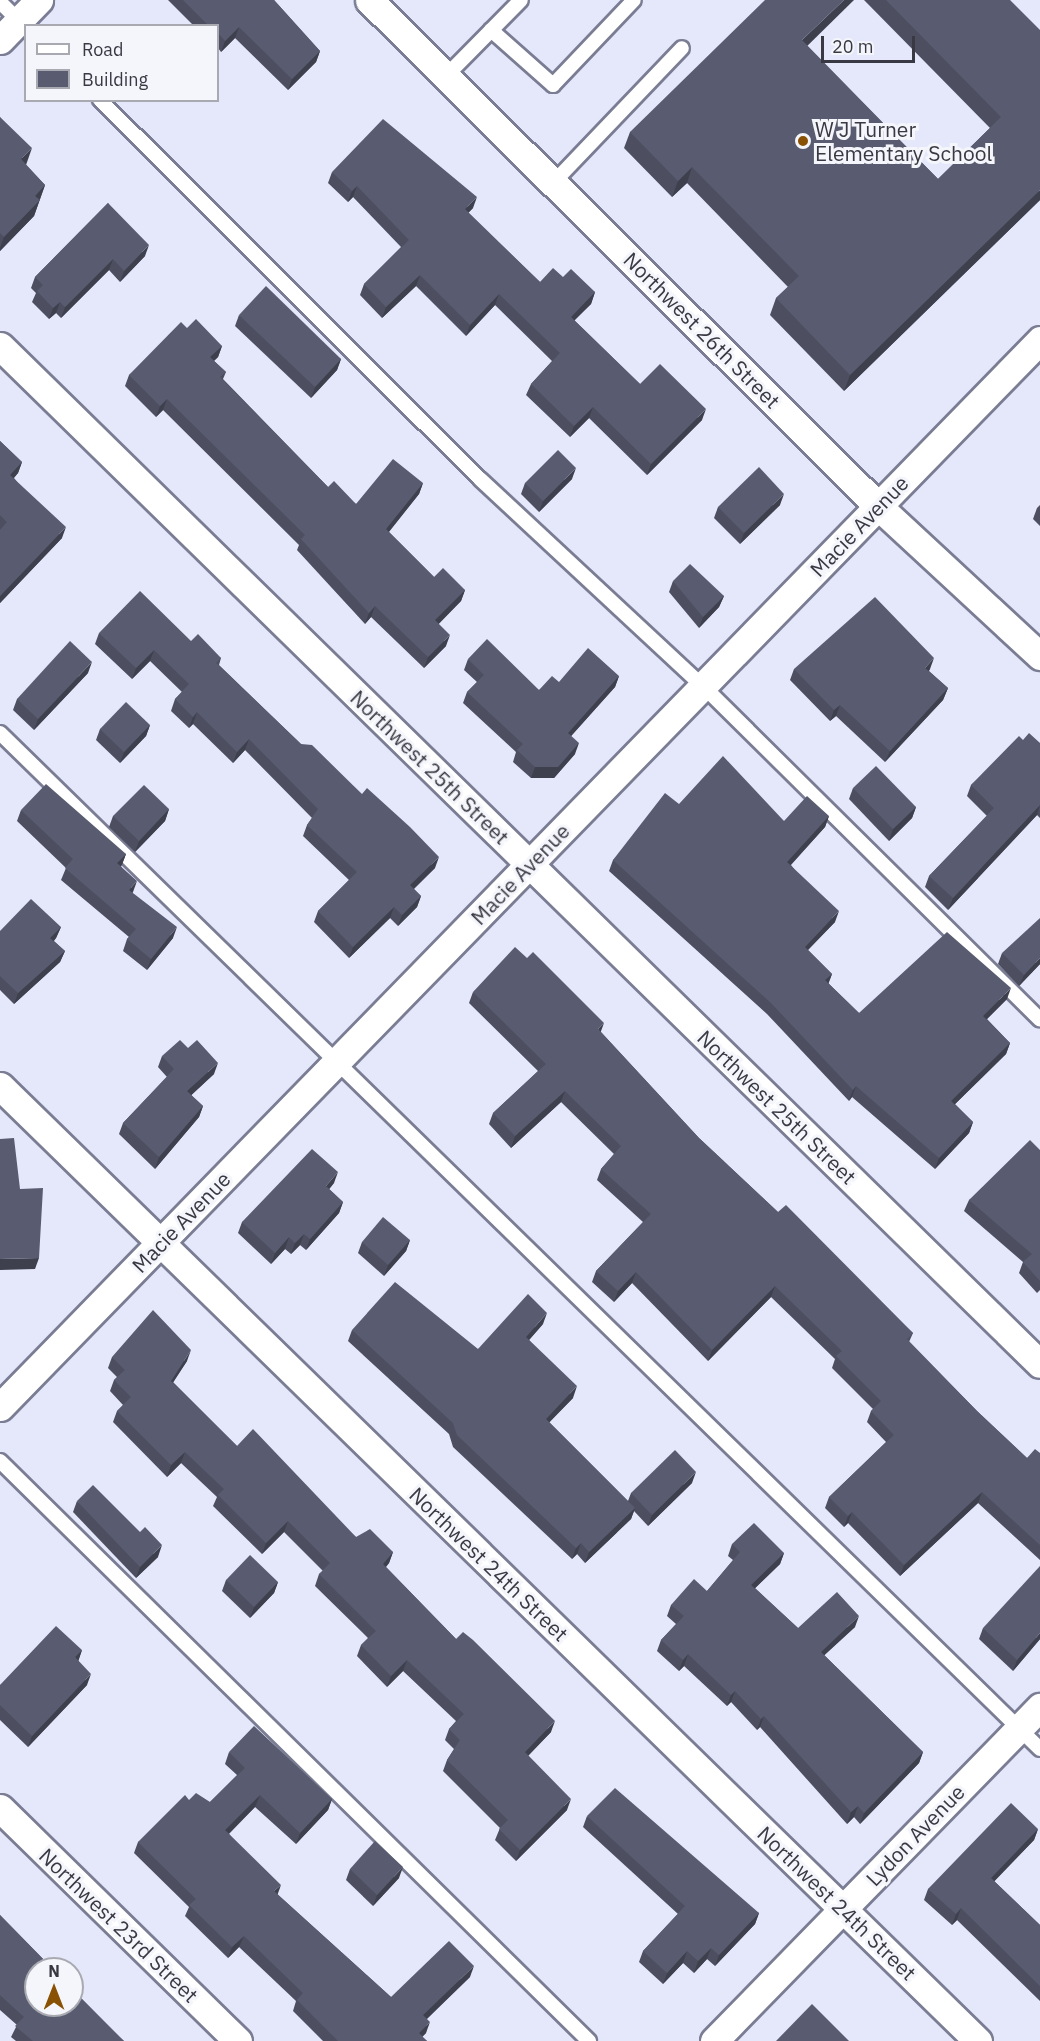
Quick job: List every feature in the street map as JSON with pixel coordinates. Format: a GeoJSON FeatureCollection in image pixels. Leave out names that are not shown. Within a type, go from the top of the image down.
{"type":"FeatureCollection","features":[{"type":"Feature","properties":{"kind":"street"},"geometry":{"type":"LineString","coordinates":[[0,40],[22,24],[39,0]]}},
{"type":"Feature","properties":{"kind":"street","name":"Northwest 26th Street"},"geometry":{"type":"LineString","coordinates":[[369,0],[447,75],[878,506],[1040,656]]}},
{"type":"Feature","properties":{"kind":"street","name":"Macie Avenue"},"geometry":{"type":"LineString","coordinates":[[0,1407],[1040,340]]}},
{"type":"Feature","properties":{"kind":"street","name":"Northwest 25th Street"},"geometry":{"type":"LineString","coordinates":[[0,346],[1040,1364]]}},
{"type":"Feature","properties":{"kind":"street","name":"Northwest 24th Street"},"geometry":{"type":"LineString","coordinates":[[0,1086],[978,2041]]}},
{"type":"Feature","properties":{"kind":"street","name":"Lydon Avenue"},"geometry":{"type":"LineString","coordinates":[[714,2041],[1040,1707]]}},
{"type":"Feature","properties":{"kind":"street","name":"Northwest 23rd Street"},"geometry":{"type":"LineString","coordinates":[[0,1808],[238,2041]]}},
{"type":"Feature","properties":{"kind":"lane"},"geometry":{"type":"LineString","coordinates":[[447,75],[521,0]]}},
{"type":"Feature","properties":{"kind":"lane"},"geometry":{"type":"LineString","coordinates":[[491,30],[553,84],[634,0]]}},
{"type":"Feature","properties":{"kind":"lane"},"geometry":{"type":"LineString","coordinates":[[0,2],[22,24]]}},
{"type":"Feature","properties":{"kind":"lane"},"geometry":{"type":"LineString","coordinates":[[554,182],[682,48]]}},
{"type":"Feature","properties":{"kind":"lane"},"geometry":{"type":"LineString","coordinates":[[102,102],[481,480],[704,686],[1040,1019]]}},
{"type":"Feature","properties":{"kind":"lane"},"geometry":{"type":"LineString","coordinates":[[0,733],[334,1064],[1040,1749]]}},
{"type":"Feature","properties":{"kind":"lane"},"geometry":{"type":"LineString","coordinates":[[0,1461],[589,2041]]}},
{"type":"Feature","properties":{"kind":"building"},"geometry":{"type":"Polygon","coordinates":[[[183,0],[274,0],[320,51],[292,79],[239,27],[225,41],[219,34],[219,24],[207,24],[183,0]]]}},
{"type":"Feature","properties":{"kind":"building"},"geometry":{"type":"Polygon","coordinates":[[[765,0],[844,0],[802,40],[938,179],[1001,117],[886,0],[1010,0],[1040,30],[1040,190],[850,375],[776,298],[799,276],[692,167],[678,181],[630,132],[765,0]]]}},
{"type":"Feature","properties":{"kind":"building"},"geometry":{"type":"Polygon","coordinates":[[[0,117],[32,148],[21,159],[45,185],[35,196],[40,200],[4,237],[0,233],[0,117]]]}},
{"type":"Feature","properties":{"kind":"building"},"geometry":{"type":"Polygon","coordinates":[[[383,119],[477,197],[465,209],[540,282],[553,268],[563,277],[571,269],[595,292],[571,317],[640,384],[660,364],[706,409],[651,464],[593,407],[574,426],[531,384],[560,353],[499,294],[470,325],[420,275],[386,307],[364,284],[409,240],[357,186],[352,191],[332,172],[383,119]]]}},
{"type":"Feature","properties":{"kind":"building"},"geometry":{"type":"Polygon","coordinates":[[[108,203],[149,245],[124,271],[113,259],[65,307],[60,302],[53,308],[37,291],[43,285],[35,277],[108,203]]]}},
{"type":"Feature","properties":{"kind":"building"},"geometry":{"type":"Polygon","coordinates":[[[266,286],[341,359],[315,387],[239,315],[266,286]]]}},
{"type":"Feature","properties":{"kind":"building"},"geometry":{"type":"Polygon","coordinates":[[[196,319],[222,346],[210,357],[226,372],[220,377],[328,487],[334,481],[356,504],[393,459],[423,483],[386,529],[434,577],[443,568],[465,590],[435,620],[450,635],[428,657],[375,606],[369,613],[301,539],[305,535],[167,399],[160,406],[129,375],[181,322],[187,328],[196,319]]]}},
{"type":"Feature","properties":{"kind":"building"},"geometry":{"type":"Polygon","coordinates":[[[0,441],[22,462],[10,475],[66,527],[0,596],[0,530],[7,522],[0,515],[0,441]]]}},
{"type":"Feature","properties":{"kind":"building"},"geometry":{"type":"Polygon","coordinates":[[[558,450],[576,468],[543,501],[525,483],[558,450]]]}},
{"type":"Feature","properties":{"kind":"building"},"geometry":{"type":"Polygon","coordinates":[[[759,467],[784,494],[744,533],[718,507],[759,467]]]}},
{"type":"Feature","properties":{"kind":"building"},"geometry":{"type":"Polygon","coordinates":[[[690,564],[724,596],[703,617],[673,581],[690,564]]]}},
{"type":"Feature","properties":{"kind":"building"},"geometry":{"type":"Polygon","coordinates":[[[140,591],[191,641],[198,634],[221,658],[216,663],[301,744],[312,745],[362,794],[367,788],[439,857],[410,885],[421,896],[402,915],[394,907],[353,947],[318,911],[357,872],[307,825],[318,809],[249,739],[237,752],[197,712],[193,717],[175,699],[189,684],[154,650],[136,668],[99,633],[140,591]]]}},
{"type":"Feature","properties":{"kind":"building"},"geometry":{"type":"Polygon","coordinates":[[[875,597],[934,658],[925,668],[948,688],[890,751],[840,705],[834,710],[794,669],[875,597]]]}},
{"type":"Feature","properties":{"kind":"building"},"geometry":{"type":"Polygon","coordinates":[[[487,639],[539,690],[552,676],[559,682],[588,648],[619,676],[568,733],[579,743],[558,767],[535,767],[517,750],[523,744],[467,692],[484,675],[468,659],[487,639]]]}},
{"type":"Feature","properties":{"kind":"building"},"geometry":{"type":"Polygon","coordinates":[[[70,641],[92,662],[38,719],[17,699],[70,641]]]}},
{"type":"Feature","properties":{"kind":"building"},"geometry":{"type":"Polygon","coordinates":[[[126,702],[150,725],[124,752],[100,729],[126,702]]]}},
{"type":"Feature","properties":{"kind":"building"},"geometry":{"type":"Polygon","coordinates":[[[1029,733],[1040,743],[1040,805],[953,898],[929,876],[994,808],[971,785],[1019,736],[1023,740],[1029,733]]]}},
{"type":"Feature","properties":{"kind":"building"},"geometry":{"type":"Polygon","coordinates":[[[723,756],[784,821],[807,796],[829,816],[787,862],[839,911],[805,947],[832,974],[825,980],[859,1013],[947,932],[1011,988],[983,1016],[1010,1043],[951,1101],[973,1122],[939,1158],[856,1086],[853,1090],[771,1003],[613,860],[665,793],[679,804],[723,756]]]}},
{"type":"Feature","properties":{"kind":"building"},"geometry":{"type":"Polygon","coordinates":[[[876,766],[916,807],[893,829],[853,788],[876,766]]]}},
{"type":"Feature","properties":{"kind":"building"},"geometry":{"type":"Polygon","coordinates":[[[46,784],[126,854],[117,863],[137,881],[129,890],[177,927],[151,959],[127,939],[136,929],[65,868],[73,859],[21,810],[46,784]]]}},
{"type":"Feature","properties":{"kind":"building"},"geometry":{"type":"Polygon","coordinates":[[[144,785],[169,809],[139,841],[113,816],[144,785]]]}},
{"type":"Feature","properties":{"kind":"building"},"geometry":{"type":"Polygon","coordinates":[[[31,899],[61,927],[50,938],[65,951],[18,993],[0,976],[0,931],[31,899]]]}},
{"type":"Feature","properties":{"kind":"building"},"geometry":{"type":"Polygon","coordinates":[[[1040,918],[1040,958],[1024,975],[1002,953],[1040,918]]]}},
{"type":"Feature","properties":{"kind":"building"},"geometry":{"type":"Polygon","coordinates":[[[515,947],[527,958],[533,952],[604,1023],[598,1029],[699,1138],[778,1212],[786,1205],[913,1333],[907,1339],[977,1411],[1027,1458],[1035,1449],[1040,1453],[1040,1545],[982,1492],[904,1565],[852,1512],[848,1516],[829,1497],[894,1435],[871,1411],[881,1401],[836,1356],[842,1351],[775,1286],[712,1350],[636,1272],[618,1291],[596,1271],[651,1214],[601,1169],[621,1146],[565,1091],[515,1136],[493,1113],[546,1064],[473,992],[515,947]]]}},
{"type":"Feature","properties":{"kind":"building"},"geometry":{"type":"Polygon","coordinates":[[[180,1040],[188,1048],[197,1040],[218,1063],[187,1091],[203,1106],[159,1157],[123,1123],[174,1069],[162,1056],[180,1040]]]}},
{"type":"Feature","properties":{"kind":"building"},"geometry":{"type":"Polygon","coordinates":[[[14,1138],[20,1189],[43,1188],[39,1258],[0,1259],[0,1139],[14,1138]]]}},
{"type":"Feature","properties":{"kind":"building"},"geometry":{"type":"Polygon","coordinates":[[[1030,1140],[1040,1150],[1040,1281],[1023,1262],[1032,1254],[969,1200],[1030,1140]]]}},
{"type":"Feature","properties":{"kind":"building"},"geometry":{"type":"Polygon","coordinates":[[[312,1149],[338,1172],[326,1186],[343,1202],[310,1239],[304,1234],[295,1243],[289,1237],[275,1253],[242,1222],[312,1149]]]}},
{"type":"Feature","properties":{"kind":"building"},"geometry":{"type":"Polygon","coordinates":[[[383,1217],[410,1240],[388,1265],[362,1242],[383,1217]]]}},
{"type":"Feature","properties":{"kind":"building"},"geometry":{"type":"Polygon","coordinates":[[[395,1282],[478,1349],[528,1294],[547,1313],[526,1337],[577,1386],[546,1419],[635,1508],[589,1552],[581,1543],[576,1548],[457,1435],[453,1423],[352,1330],[395,1282]]]}},
{"type":"Feature","properties":{"kind":"building"},"geometry":{"type":"Polygon","coordinates":[[[153,1310],[191,1350],[171,1381],[237,1446],[253,1429],[356,1537],[370,1529],[393,1552],[383,1564],[456,1639],[463,1632],[473,1640],[555,1721],[525,1752],[571,1799],[520,1850],[499,1829],[508,1820],[447,1760],[460,1740],[449,1729],[464,1714],[407,1660],[391,1676],[361,1645],[376,1631],[319,1574],[330,1563],[288,1521],[266,1543],[218,1495],[224,1489],[185,1452],[171,1465],[117,1411],[131,1397],[114,1380],[125,1370],[112,1357],[153,1310]]]}},
{"type":"Feature","properties":{"kind":"building"},"geometry":{"type":"Polygon","coordinates":[[[675,1450],[696,1472],[652,1515],[631,1493],[675,1450]]]}},
{"type":"Feature","properties":{"kind":"building"},"geometry":{"type":"Polygon","coordinates":[[[93,1485],[140,1532],[145,1527],[162,1545],[140,1567],[77,1501],[93,1485]]]}},
{"type":"Feature","properties":{"kind":"building"},"geometry":{"type":"Polygon","coordinates":[[[754,1523],[784,1553],[751,1585],[798,1628],[837,1592],[859,1616],[821,1652],[923,1752],[864,1813],[858,1806],[851,1812],[764,1716],[761,1719],[735,1691],[731,1695],[688,1654],[683,1660],[661,1640],[684,1616],[671,1605],[694,1579],[707,1591],[740,1552],[732,1544],[754,1523]]]}},
{"type":"Feature","properties":{"kind":"building"},"geometry":{"type":"Polygon","coordinates":[[[250,1555],[278,1582],[254,1607],[226,1580],[250,1555]]]}},
{"type":"Feature","properties":{"kind":"building"},"geometry":{"type":"Polygon","coordinates":[[[1040,1566],[1040,1633],[1017,1660],[983,1628],[1040,1566]]]}},
{"type":"Feature","properties":{"kind":"building"},"geometry":{"type":"Polygon","coordinates":[[[56,1626],[82,1650],[75,1657],[91,1674],[32,1736],[0,1705],[0,1685],[56,1626]]]}},
{"type":"Feature","properties":{"kind":"building"},"geometry":{"type":"Polygon","coordinates":[[[254,1726],[332,1799],[300,1833],[260,1795],[225,1830],[281,1885],[274,1891],[391,1997],[449,1941],[474,1966],[423,2015],[430,2022],[419,2033],[427,2041],[338,2041],[297,2000],[303,1993],[244,1936],[232,1947],[189,1905],[196,1899],[138,1842],[185,1795],[189,1800],[196,1793],[210,1802],[245,1768],[229,1752],[254,1726]]]}},
{"type":"Feature","properties":{"kind":"building"},"geometry":{"type":"Polygon","coordinates":[[[615,1788],[759,1913],[719,1955],[711,1948],[698,1961],[687,1951],[667,1973],[643,1951],[685,1906],[587,1816],[615,1788]]]}},
{"type":"Feature","properties":{"kind":"building"},"geometry":{"type":"Polygon","coordinates":[[[1011,1803],[1038,1829],[991,1878],[1040,1925],[1040,1986],[961,1908],[956,1914],[928,1889],[1011,1803]]]}},
{"type":"Feature","properties":{"kind":"building"},"geometry":{"type":"Polygon","coordinates":[[[375,1841],[403,1867],[377,1895],[350,1869],[375,1841]]]}},
{"type":"Feature","properties":{"kind":"building"},"geometry":{"type":"Polygon","coordinates":[[[0,1915],[41,1957],[24,1957],[24,2017],[0,1995],[0,1915]]]}},
{"type":"Feature","properties":{"kind":"building"},"geometry":{"type":"Polygon","coordinates":[[[84,2001],[124,2041],[33,2041],[15,2026],[24,2017],[84,2017],[84,2001]]]}},
{"type":"Feature","properties":{"kind":"building"},"geometry":{"type":"Polygon","coordinates":[[[812,2004],[849,2041],[776,2041],[812,2004]]]}},
{"type":"Feature","properties":{"kind":"place","name":"W J Turner Elementary School"},"geometry":{"type":"Point","coordinates":[803,141]}}]}
